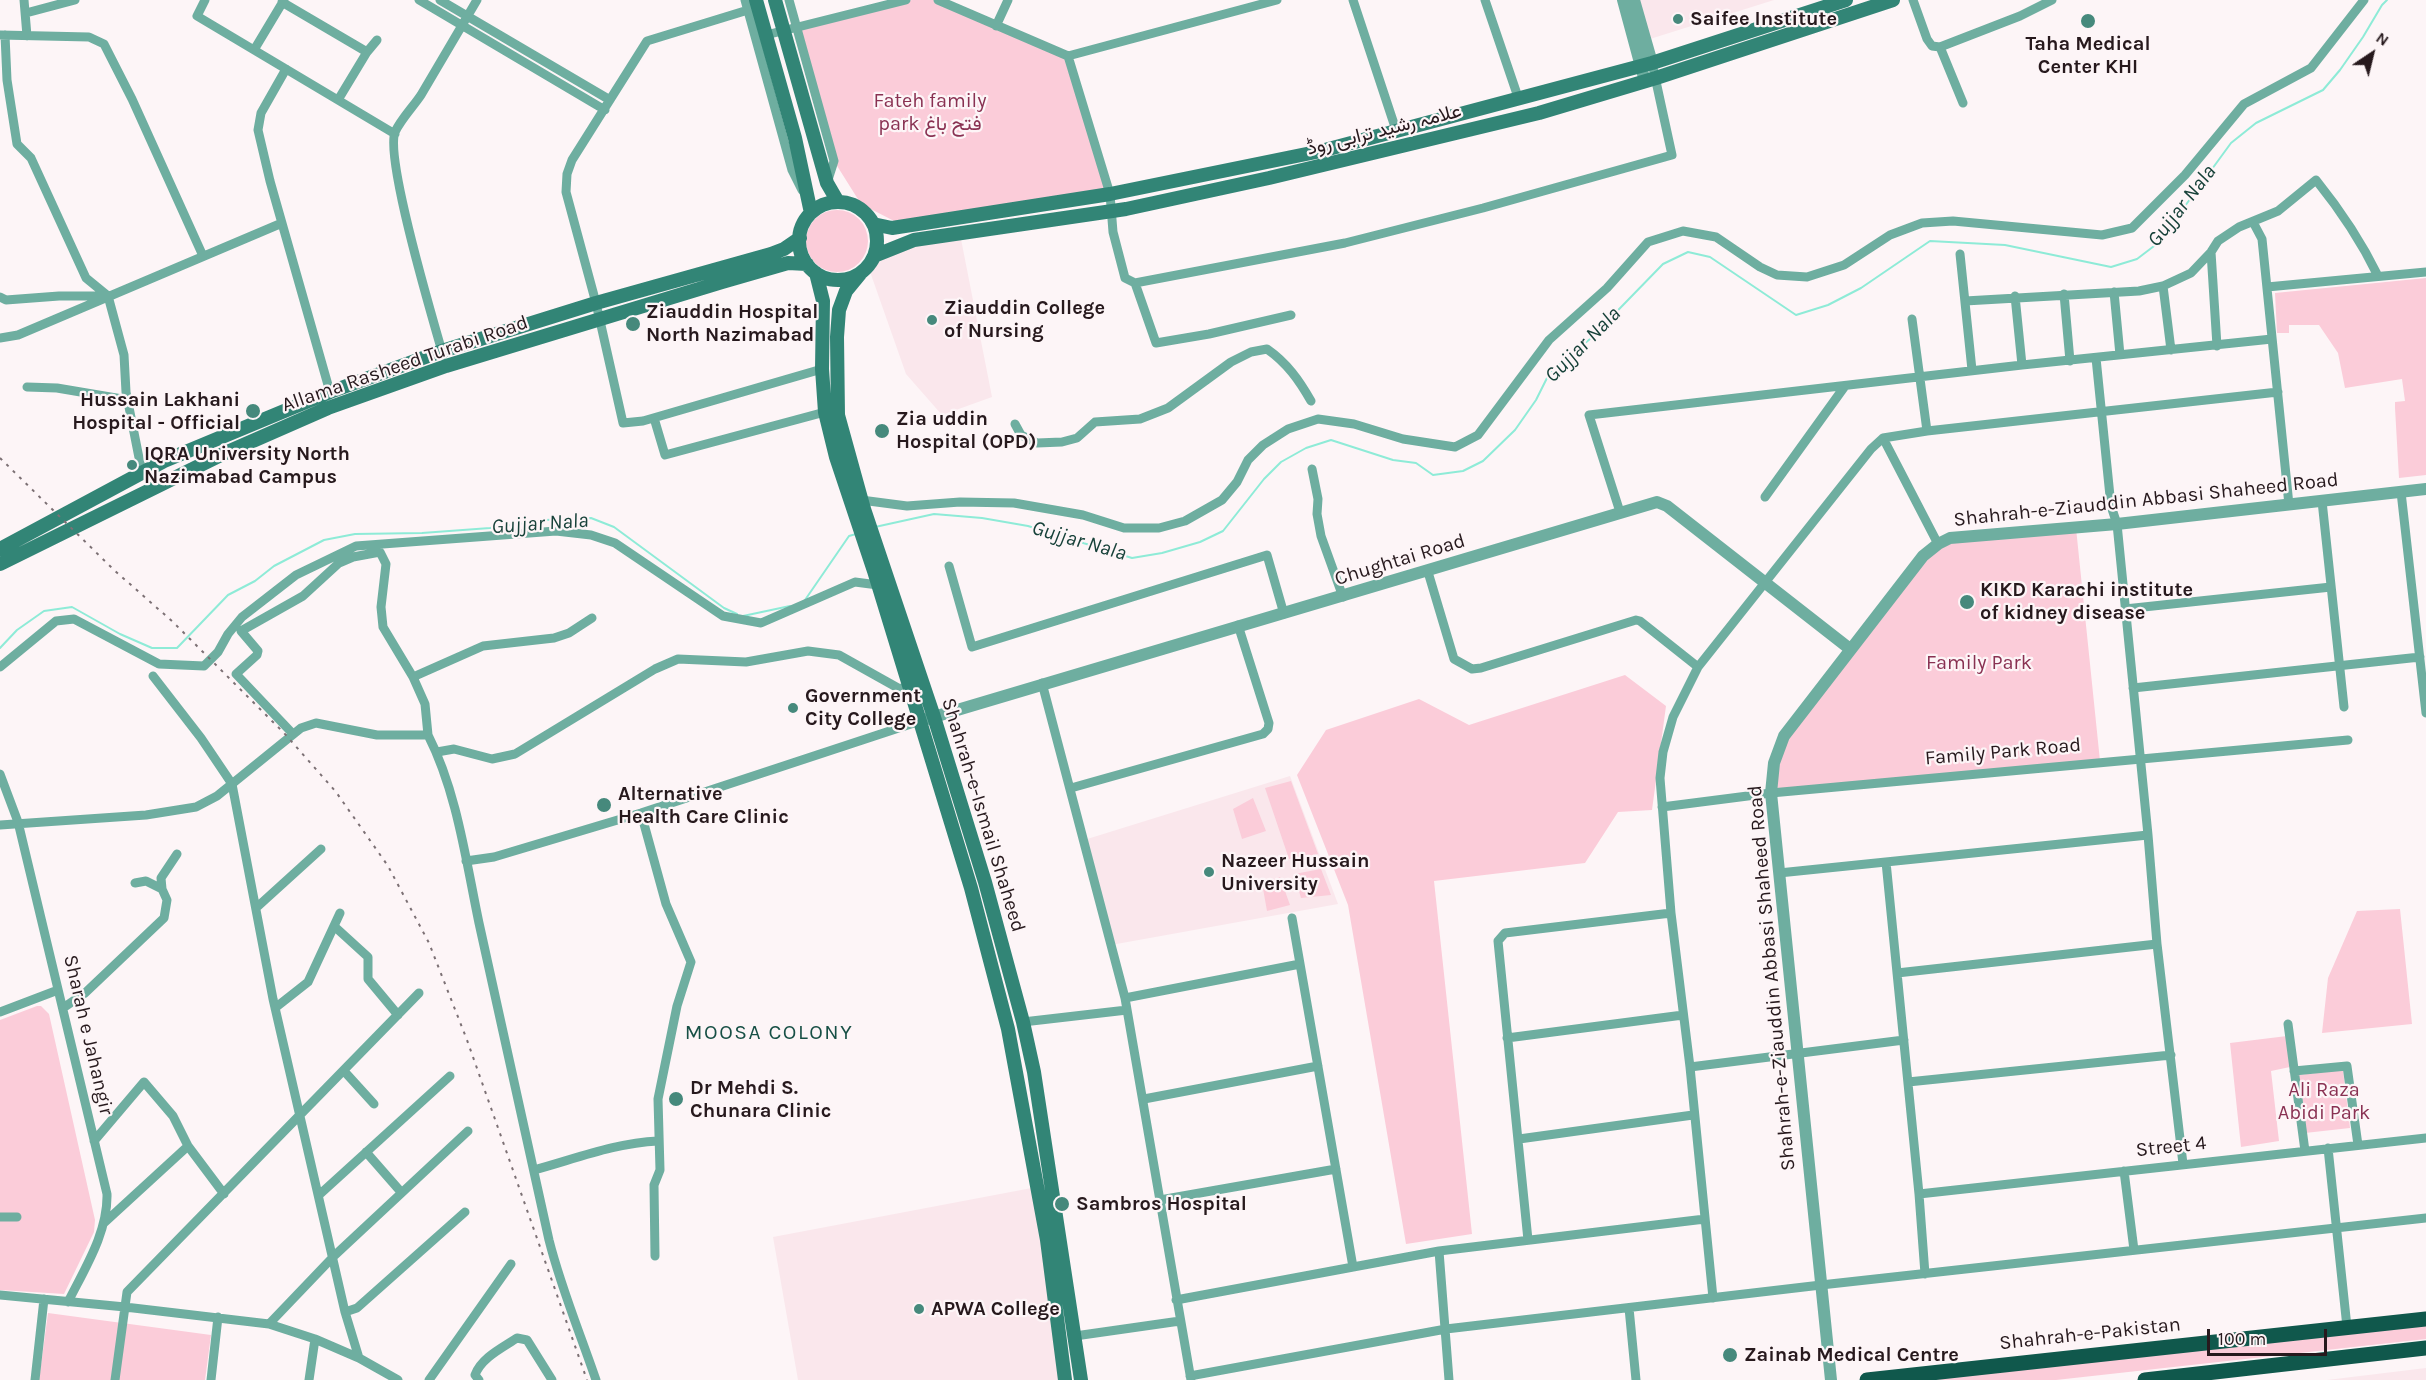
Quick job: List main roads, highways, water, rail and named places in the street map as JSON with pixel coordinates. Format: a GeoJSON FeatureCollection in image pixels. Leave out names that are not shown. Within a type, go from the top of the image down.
{"type":"FeatureCollection","features":[{"type":"Feature","properties":{"kind":"highway","name":"Shahrah-e-Pakistan"},"geometry":{"type":"LineString","coordinates":[[1867,1380],[2426,1319]]}},
{"type":"Feature","properties":{"kind":"highway"},"geometry":{"type":"LineString","coordinates":[[2145,1380],[2426,1348]]}},
{"type":"Feature","properties":{"kind":"main road"},"geometry":{"type":"LineString","coordinates":[[775,0],[791,28],[827,183],[838,202]]}},
{"type":"Feature","properties":{"kind":"main road","name":"علامہ رشید ترابی روڈ"},"geometry":{"type":"LineString","coordinates":[[873,224],[892,228],[1110,194],[1321,151],[1397,133],[1646,64],[1846,0]]}},
{"type":"Feature","properties":{"kind":"main road","name":"علامہ رشید ترابی روڈ"},"geometry":{"type":"LineString","coordinates":[[874,256],[914,240],[1113,211],[1269,178],[1539,113],[1893,0]]}},
{"type":"Feature","properties":{"kind":"main road"},"geometry":{"type":"LineString","coordinates":[[752,5],[766,35],[795,138],[809,207],[800,238],[801,254],[811,269],[827,279],[840,280],[860,274],[874,256],[877,246],[873,224],[859,208],[838,202],[809,207]]}},
{"type":"Feature","properties":{"kind":"main road","name":"Allama Rasheed Turabi Road"},"geometry":{"type":"LineString","coordinates":[[0,564],[223,454],[303,411],[330,392],[442,351],[596,303],[771,254],[784,249],[800,238]]}},
{"type":"Feature","properties":{"kind":"main road","name":"Allama Rasheed Turabi Road"},"geometry":{"type":"LineString","coordinates":[[0,549],[142,472],[303,411],[368,394],[446,366],[788,263],[811,269]]}},
{"type":"Feature","properties":{"kind":"main road","name":"Shahrah-e-Ismail Shaheed"},"geometry":{"type":"LineString","coordinates":[[811,269],[823,301],[822,369],[825,412],[836,457],[858,502],[880,569],[878,585],[971,888],[1008,1029],[1047,1239],[1065,1380]]}},
{"type":"Feature","properties":{"kind":"main road","name":"Shahrah-e-Ismail Shaheed"},"geometry":{"type":"LineString","coordinates":[[860,274],[846,291],[839,310],[838,415],[858,502],[934,717],[985,882],[1023,1022],[1034,1072],[1081,1380]]}},
{"type":"Feature","properties":{"kind":"main road"},"geometry":{"type":"LineString","coordinates":[[363,380],[368,394]]}},
{"type":"Feature","properties":{"kind":"waterway","name":"Gujjar Nala"},"geometry":{"type":"LineString","coordinates":[[875,527],[934,514],[982,518],[1028,526],[1132,558],[1162,553],[1200,542],[1223,531],[1264,479],[1281,462],[1306,448],[1331,440],[1393,460],[1416,463],[1433,475],[1463,471],[1483,461],[1515,430],[1536,400],[1550,372],[1590,339],[1663,264],[1688,252],[1710,257],[1796,315],[1828,305],[1861,288],[1930,241],[2005,245],[2111,267],[2137,259],[2158,243],[2231,143],[2256,123],[2323,90],[2340,70],[2387,0]]}},
{"type":"Feature","properties":{"kind":"waterway","name":"Gujjar Nala"},"geometry":{"type":"LineString","coordinates":[[0,648],[17,630],[44,611],[72,607],[120,634],[152,648],[177,648],[228,595],[255,581],[274,566],[324,540],[355,534],[422,533],[490,528],[545,520],[591,518],[614,527],[724,608],[737,614]]}},
{"type":"Feature","properties":{"kind":"waterway","name":"Gujjar Nala"},"geometry":{"type":"LineString","coordinates":[[805,600],[849,536],[856,534]]}},
{"type":"Feature","properties":{"kind":"waterway","name":"Gujjar Nala"},"geometry":{"type":"LineString","coordinates":[[743,616],[790,606]]}},
{"type":"Feature","properties":{"kind":"railway"},"geometry":{"type":"LineString","coordinates":[[0,458],[114,570],[173,622],[284,733],[336,792],[388,866],[429,943],[467,1040],[587,1380]]}},
{"type":"Feature","properties":{"kind":"place","name":"Saifee Institute"},"geometry":{"type":"Point","coordinates":[1678,19]}},
{"type":"Feature","properties":{"kind":"place","name":"Taha Medical Center KHI"},"geometry":{"type":"Point","coordinates":[2088,21]}},
{"type":"Feature","properties":{"kind":"place","name":"Ziauddin College of Nursing"},"geometry":{"type":"Point","coordinates":[932,320]}},
{"type":"Feature","properties":{"kind":"place","name":"Ziauddin Hospital North Nazimabad"},"geometry":{"type":"Point","coordinates":[633,324]}},
{"type":"Feature","properties":{"kind":"place","name":"Hussain Lakhani Hospital - Official"},"geometry":{"type":"Point","coordinates":[253,411]}},
{"type":"Feature","properties":{"kind":"place","name":"Zia uddin Hospital (OPD)"},"geometry":{"type":"Point","coordinates":[882,431]}},
{"type":"Feature","properties":{"kind":"place","name":"IQRA University North Nazimabad Campus"},"geometry":{"type":"Point","coordinates":[132,465]}},
{"type":"Feature","properties":{"kind":"place","name":"KIKD Karachi institute of kidney disease"},"geometry":{"type":"Point","coordinates":[1967,602]}},
{"type":"Feature","properties":{"kind":"place","name":"Government City College"},"geometry":{"type":"Point","coordinates":[793,708]}},
{"type":"Feature","properties":{"kind":"place","name":"Alternative Health Care Clinic"},"geometry":{"type":"Point","coordinates":[604,805]}},
{"type":"Feature","properties":{"kind":"place","name":"Nazeer Hussain University"},"geometry":{"type":"Point","coordinates":[1209,872]}},
{"type":"Feature","properties":{"kind":"place","name":"Dr Mehdi S. Chunara Clinic"},"geometry":{"type":"Point","coordinates":[676,1099]}},
{"type":"Feature","properties":{"kind":"place","name":"Sambros Hospital"},"geometry":{"type":"Point","coordinates":[1062,1204]}},
{"type":"Feature","properties":{"kind":"place","name":"APWA College"},"geometry":{"type":"Point","coordinates":[919,1309]}},
{"type":"Feature","properties":{"kind":"place","name":"Zainab Medical Centre"},"geometry":{"type":"Point","coordinates":[1730,1355]}},
{"type":"Feature","properties":{"kind":"district","name":"MOOSA COLONY"},"geometry":{"type":"Point","coordinates":[769,1033]}},
{"type":"Feature","properties":{"kind":"park label","name":"Fateh family park فتح باغ"},"geometry":{"type":"Point","coordinates":[930,112]}},
{"type":"Feature","properties":{"kind":"park label","name":"Family Park"},"geometry":{"type":"Point","coordinates":[1979,663]}},
{"type":"Feature","properties":{"kind":"park label","name":"Ali Raza Abidi Park"},"geometry":{"type":"Point","coordinates":[2324,1102]}}]}
